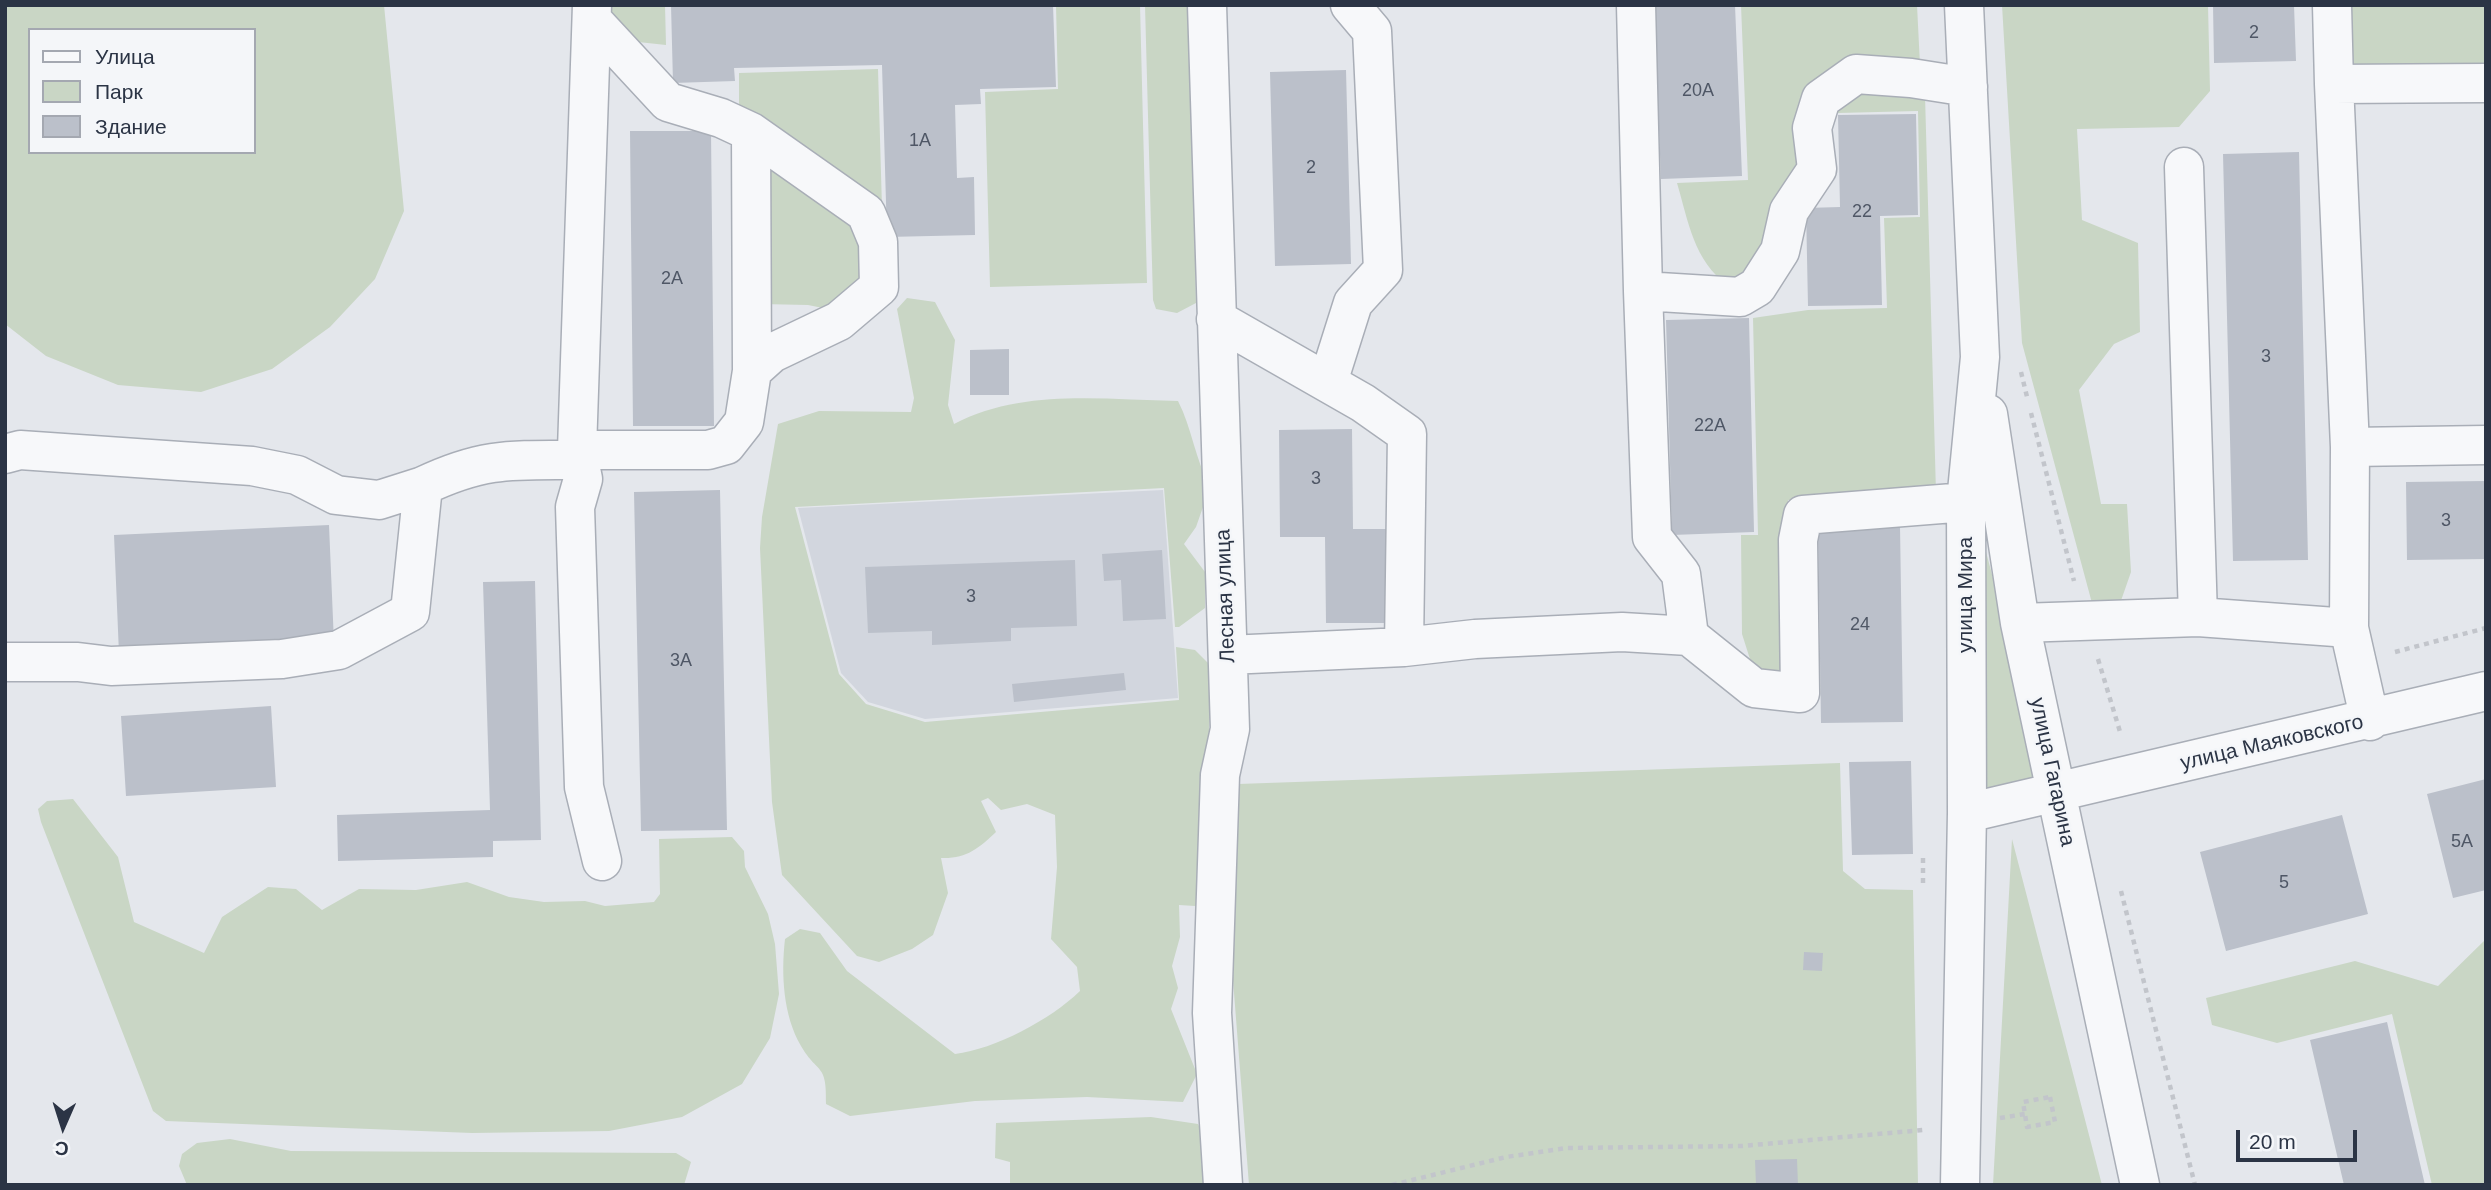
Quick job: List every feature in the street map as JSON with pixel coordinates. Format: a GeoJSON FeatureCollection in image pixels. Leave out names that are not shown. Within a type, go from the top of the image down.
{"type":"FeatureCollection","features":[{"type":"Feature","properties":{"kind":"street","name":"Лесная улица"},"geometry":{"type":"LineString","coordinates":[[1207,5],[1230,729],[1220,775],[1212,1013],[1223,1185]]}},
{"type":"Feature","properties":{"kind":"street"},"geometry":{"type":"LineString","coordinates":[[1328,382],[1353,303],[1383,270],[1372,31],[1350,5]]}},
{"type":"Feature","properties":{"kind":"street"},"geometry":{"type":"LineString","coordinates":[[1636,5],[1652,537],[1681,574],[1689,636]]}},
{"type":"Feature","properties":{"kind":"street","name":"улица Мира"},"geometry":{"type":"LineString","coordinates":[[1960,1185],[1967,813],[1966,502],[1980,357],[1964,5]]}},
{"type":"Feature","properties":{"kind":"street"},"geometry":{"type":"LineString","coordinates":[[2332,5],[2350,447],[2353,645],[2370,721]]}},
{"type":"Feature","properties":{"kind":"street"},"geometry":{"type":"LineString","coordinates":[[592,13],[668,102],[721,118],[751,132],[866,213],[878,242],[881,266],[879,287],[839,321],[772,353],[752,371]]}},
{"type":"Feature","properties":{"kind":"street"},"geometry":{"type":"LineString","coordinates":[[592,13],[578,455],[583,480],[575,507],[584,787],[602,861]]}},
{"type":"Feature","properties":{"kind":"street"},"geometry":{"type":"LineString","coordinates":[[1643,291],[1740,297],[1757,287],[1780,251],[1789,211],[1817,169],[1812,128],[1821,99],[1856,74],[1911,78],[1968,88]]}},
{"type":"Feature","properties":{"kind":"street"},"geometry":{"type":"LineString","coordinates":[[2334,85],[2486,83]]}},
{"type":"Feature","properties":{"kind":"street"},"geometry":{"type":"LineString","coordinates":[[5,454],[20,450],[252,466],[297,475],[337,495],[379,500],[423,486],[460,468],[500,460],[708,450],[726,445],[744,422],[752,371],[751,132]]}},
{"type":"Feature","properties":{"kind":"street"},"geometry":{"type":"LineString","coordinates":[[2184,167],[2198,617]]}},
{"type":"Feature","properties":{"kind":"street"},"geometry":{"type":"LineString","coordinates":[[1216,319],[1328,382],[1407,434],[1404,647]]}},
{"type":"Feature","properties":{"kind":"street","name":"улица Гагарина"},"geometry":{"type":"LineString","coordinates":[[1980,357],[2020,623],[2140,1185]]}},
{"type":"Feature","properties":{"kind":"street"},"geometry":{"type":"LineString","coordinates":[[2350,447],[2486,444]]}},
{"type":"Feature","properties":{"kind":"street"},"geometry":{"type":"LineString","coordinates":[[5,662],[111,666],[226,662],[282,659],[339,650],[410,612],[423,486]]}},
{"type":"Feature","properties":{"kind":"street"},"geometry":{"type":"LineString","coordinates":[[1228,655],[1404,647],[1475,639],[1622,632],[1689,636],[1754,688],[1800,693],[1798,540],[1803,514],[1966,502]]}},
{"type":"Feature","properties":{"kind":"street"},"geometry":{"type":"LineString","coordinates":[[2020,623],[2198,617],[2353,645]]}},
{"type":"Feature","properties":{"kind":"street","name":"улица Маяковского"},"geometry":{"type":"LineString","coordinates":[[1967,813],[2370,721],[2486,691]]}},
{"type":"Feature","properties":{"kind":"path"},"geometry":{"type":"LineString","coordinates":[[2020,369],[2066,553],[2120,735]]}},
{"type":"Feature","properties":{"kind":"path"},"geometry":{"type":"LineString","coordinates":[[2353,645],[2486,628]]}},
{"type":"Feature","properties":{"kind":"path"},"geometry":{"type":"LineString","coordinates":[[2121,889],[2195,1185]]}},
{"type":"Feature","properties":{"kind":"path"},"geometry":{"type":"LineString","coordinates":[[2050,1097],[2055,1122],[2027,1127],[2023,1102],[2050,1097]]}},
{"type":"Feature","properties":{"kind":"path"},"geometry":{"type":"LineString","coordinates":[[1392,1185],[1506,1157],[1567,1148],[1742,1146],[1931,1129]]}},
{"type":"Feature","properties":{"kind":"shaded area"},"geometry":{"type":"Polygon","coordinates":[[[1163,490],[1178,698],[925,719],[868,702],[841,673],[798,508],[1163,490]]]}},
{"type":"Feature","properties":{"kind":"green space"},"geometry":{"type":"Polygon","coordinates":[[[5,5],[384,5],[404,211],[375,279],[330,327],[272,369],[201,392],[118,385],[46,356],[5,324],[5,5]]]}},
{"type":"Feature","properties":{"kind":"green space"},"geometry":{"type":"Polygon","coordinates":[[[611,5],[665,5],[666,45],[629,41],[611,22],[611,5]]]}},
{"type":"Feature","properties":{"kind":"green space"},"geometry":{"type":"Polygon","coordinates":[[[1056,5],[1140,5],[1147,283],[990,287],[985,92],[1058,89],[1056,5]]]}},
{"type":"Feature","properties":{"kind":"green space"},"geometry":{"type":"Polygon","coordinates":[[[1145,5],[1190,5],[1196,303],[1177,313],[1156,309],[1153,300],[1145,5]]]}},
{"type":"Feature","properties":{"kind":"green space"},"geometry":{"type":"Polygon","coordinates":[[[1741,5],[1917,5],[1920,65],[1853,62],[1752,273],[1728,285],[1716,276],[1700,252],[1677,183],[1748,180],[1741,5]]]}},
{"type":"Feature","properties":{"kind":"green space"},"geometry":{"type":"Polygon","coordinates":[[[2002,5],[2208,5],[2210,91],[2179,127],[2077,129],[2082,220],[2138,243],[2140,332],[2114,344],[2079,390],[2101,504],[2127,504],[2131,572],[2116,615],[2096,618],[2022,343],[2002,5]]]}},
{"type":"Feature","properties":{"kind":"green space"},"geometry":{"type":"Polygon","coordinates":[[[2344,5],[2486,5],[2486,70],[2351,72],[2344,5]]]}},
{"type":"Feature","properties":{"kind":"green space"},"geometry":{"type":"Polygon","coordinates":[[[878,69],[882,208],[739,114],[739,73],[878,69]]]}},
{"type":"Feature","properties":{"kind":"green space"},"geometry":{"type":"Polygon","coordinates":[[[1861,86],[1925,95],[1936,493],[1929,498],[1788,500],[1790,683],[1756,678],[1742,634],[1741,535],[1758,535],[1753,318],[1808,310],[1887,308],[1884,218],[1920,217],[1918,111],[1838,113],[1838,95],[1861,86]]]}},
{"type":"Feature","properties":{"kind":"green space"},"geometry":{"type":"Polygon","coordinates":[[[758,149],[855,217],[868,284],[833,310],[808,305],[761,304],[758,149]]]}},
{"type":"Feature","properties":{"kind":"green space"},"geometry":{"type":"Polygon","coordinates":[[[907,298],[935,302],[955,340],[948,405],[954,424],[1008,405],[1035,401],[1092,398],[1178,401],[1210,487],[1196,527],[1184,544],[1205,572],[1205,608],[1179,627],[1175,627],[1164,488],[795,507],[839,674],[866,704],[925,722],[1179,700],[1176,647],[1195,650],[1212,667],[1205,815],[1206,896],[1195,906],[1179,905],[1180,937],[1172,966],[1178,988],[1171,1009],[1197,1074],[1183,1102],[1087,1097],[975,1101],[850,1116],[826,1104],[823,1075],[801,1046],[790,1021],[783,966],[785,939],[800,929],[820,933],[847,971],[955,1054],[987,1046],[1021,1032],[1068,1002],[1080,991],[1077,967],[1051,939],[1057,867],[1055,815],[1027,804],[1001,810],[988,798],[981,801],[996,832],[971,852],[958,857],[941,858],[948,893],[933,935],[912,949],[879,962],[857,956],[782,875],[772,802],[760,548],[762,517],[778,424],[819,411],[911,412],[914,398],[897,309],[907,298]]]}},
{"type":"Feature","properties":{"kind":"green space"},"geometry":{"type":"Polygon","coordinates":[[[1978,522],[2048,784],[1981,793],[1978,522]]]}},
{"type":"Feature","properties":{"kind":"green space"},"geometry":{"type":"Polygon","coordinates":[[[1840,763],[1843,871],[1865,889],[1913,890],[1918,1185],[1249,1185],[1233,980],[1238,784],[1840,763]]]}},
{"type":"Feature","properties":{"kind":"green space"},"geometry":{"type":"Polygon","coordinates":[[[73,799],[118,857],[134,922],[204,953],[222,917],[268,887],[296,889],[322,910],[359,889],[416,890],[467,882],[509,897],[544,902],[585,901],[605,906],[654,902],[660,894],[659,839],[732,837],[744,851],[745,867],[768,914],[775,944],[779,994],[770,1038],[742,1084],[682,1117],[609,1131],[472,1133],[166,1121],[153,1111],[41,822],[38,809],[47,801],[73,799]]]}},
{"type":"Feature","properties":{"kind":"green space"},"geometry":{"type":"Polygon","coordinates":[[[2012,839],[2102,1185],[1993,1185],[2012,839]]]}},
{"type":"Feature","properties":{"kind":"green space"},"geometry":{"type":"Polygon","coordinates":[[[2486,939],[2486,1185],[2432,1185],[2392,1014],[2277,1043],[2212,1025],[2206,998],[2355,961],[2438,986],[2486,939]]]}},
{"type":"Feature","properties":{"kind":"green space"},"geometry":{"type":"Polygon","coordinates":[[[1151,1117],[1198,1124],[1203,1135],[1201,1162],[1208,1185],[1010,1185],[1010,1162],[995,1158],[996,1123],[1151,1117]]]}},
{"type":"Feature","properties":{"kind":"green space"},"geometry":{"type":"Polygon","coordinates":[[[230,1139],[291,1151],[676,1153],[691,1162],[684,1185],[187,1185],[179,1166],[182,1154],[197,1143],[230,1139]]]}},
{"type":"Feature","properties":{"kind":"building"},"geometry":{"type":"Polygon","coordinates":[[[671,5],[1053,5],[1056,87],[980,89],[981,104],[955,105],[957,178],[974,177],[975,235],[887,237],[882,65],[734,68],[735,81],[673,83],[671,5]]]}},
{"type":"Feature","properties":{"kind":"building"},"geometry":{"type":"Polygon","coordinates":[[[1654,5],[1735,5],[1742,176],[1661,179],[1654,5]]]}},
{"type":"Feature","properties":{"kind":"building"},"geometry":{"type":"Polygon","coordinates":[[[2213,5],[2294,5],[2296,61],[2214,63],[2213,5]]]}},
{"type":"Feature","properties":{"kind":"building"},"geometry":{"type":"Polygon","coordinates":[[[1346,70],[1351,264],[1275,266],[1270,72],[1346,70]]]}},
{"type":"Feature","properties":{"kind":"building"},"geometry":{"type":"Polygon","coordinates":[[[1916,114],[1918,215],[1880,216],[1882,305],[1808,306],[1806,208],[1840,207],[1838,115],[1916,114]]]}},
{"type":"Feature","properties":{"kind":"building"},"geometry":{"type":"Polygon","coordinates":[[[630,131],[711,131],[714,426],[633,426],[630,131]]]}},
{"type":"Feature","properties":{"kind":"building"},"geometry":{"type":"Polygon","coordinates":[[[2299,152],[2308,560],[2233,561],[2223,154],[2299,152]]]}},
{"type":"Feature","properties":{"kind":"building"},"geometry":{"type":"Polygon","coordinates":[[[1749,318],[1754,532],[1672,535],[1666,320],[1749,318]]]}},
{"type":"Feature","properties":{"kind":"building"},"geometry":{"type":"Polygon","coordinates":[[[1009,349],[1009,395],[970,395],[970,350],[1009,349]]]}},
{"type":"Feature","properties":{"kind":"building"},"geometry":{"type":"Polygon","coordinates":[[[1352,429],[1353,529],[1395,529],[1396,623],[1326,623],[1325,537],[1280,537],[1279,430],[1352,429]]]}},
{"type":"Feature","properties":{"kind":"building"},"geometry":{"type":"Polygon","coordinates":[[[2486,481],[2486,559],[2407,560],[2406,482],[2486,481]]]}},
{"type":"Feature","properties":{"kind":"building"},"geometry":{"type":"Polygon","coordinates":[[[720,490],[727,830],[641,831],[634,492],[720,490]]]}},
{"type":"Feature","properties":{"kind":"building"},"geometry":{"type":"Polygon","coordinates":[[[329,525],[334,643],[119,654],[114,535],[329,525]]]}},
{"type":"Feature","properties":{"kind":"building"},"geometry":{"type":"Polygon","coordinates":[[[1900,526],[1903,722],[1821,723],[1818,527],[1900,526]]]}},
{"type":"Feature","properties":{"kind":"building"},"geometry":{"type":"Polygon","coordinates":[[[1162,550],[1166,619],[1123,621],[1121,580],[1104,581],[1102,554],[1162,550]]]}},
{"type":"Feature","properties":{"kind":"building"},"geometry":{"type":"Polygon","coordinates":[[[1075,560],[1077,626],[1011,628],[1011,641],[932,645],[932,631],[868,633],[865,567],[1075,560]]]}},
{"type":"Feature","properties":{"kind":"building"},"geometry":{"type":"Polygon","coordinates":[[[535,581],[541,840],[493,841],[493,857],[338,861],[337,815],[490,810],[483,582],[535,581]]]}},
{"type":"Feature","properties":{"kind":"building"},"geometry":{"type":"Polygon","coordinates":[[[1124,673],[1126,690],[1014,702],[1012,684],[1124,673]]]}},
{"type":"Feature","properties":{"kind":"building"},"geometry":{"type":"Polygon","coordinates":[[[271,706],[276,787],[126,796],[121,716],[271,706]]]}},
{"type":"Feature","properties":{"kind":"building"},"geometry":{"type":"Polygon","coordinates":[[[1911,761],[1913,854],[1852,855],[1849,762],[1911,761]]]}},
{"type":"Feature","properties":{"kind":"building"},"geometry":{"type":"Polygon","coordinates":[[[2486,779],[2486,890],[2453,898],[2427,794],[2486,779]]]}},
{"type":"Feature","properties":{"kind":"building"},"geometry":{"type":"Polygon","coordinates":[[[2342,815],[2368,914],[2226,951],[2200,852],[2342,815]]]}},
{"type":"Feature","properties":{"kind":"building"},"geometry":{"type":"Polygon","coordinates":[[[1804,952],[1823,953],[1822,971],[1803,970],[1804,952]]]}},
{"type":"Feature","properties":{"kind":"building"},"geometry":{"type":"Polygon","coordinates":[[[2387,1022],[2425,1185],[2344,1185],[2310,1040],[2387,1022]]]}},
{"type":"Feature","properties":{"kind":"building"},"geometry":{"type":"Polygon","coordinates":[[[1797,1159],[1798,1185],[1756,1185],[1755,1160],[1797,1159]]]}}]}
